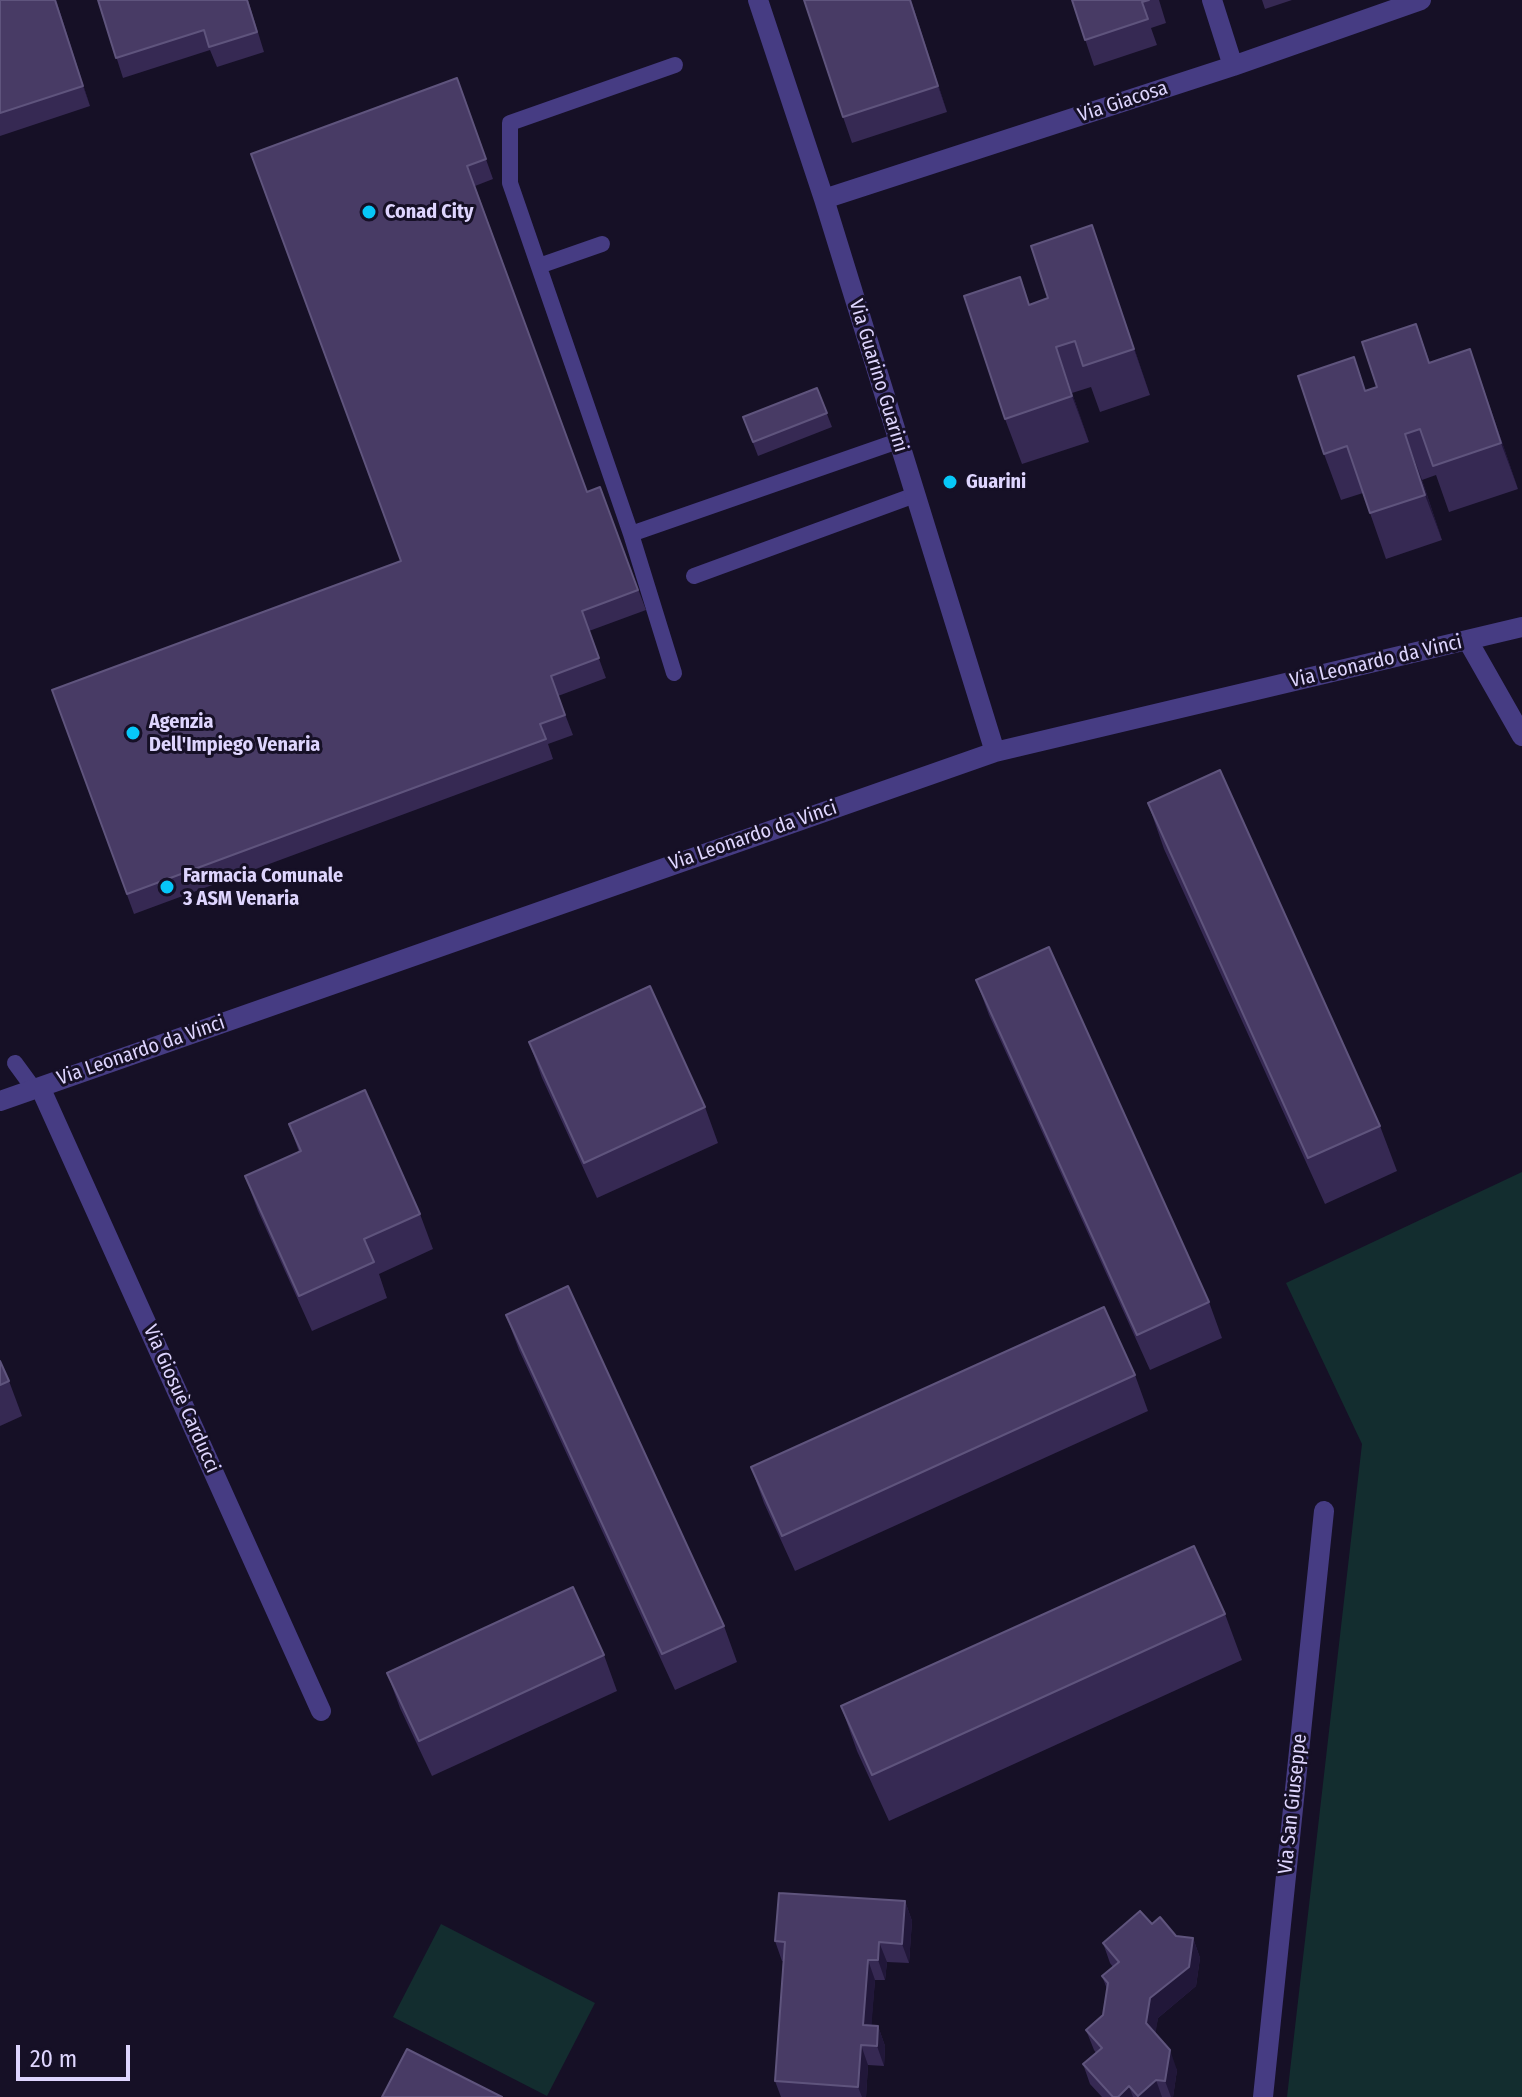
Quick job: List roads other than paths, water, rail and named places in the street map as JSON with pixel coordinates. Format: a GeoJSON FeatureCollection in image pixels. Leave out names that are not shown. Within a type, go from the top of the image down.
{"type":"FeatureCollection","features":[{"type":"Feature","properties":{"kind":"street","name":"Via Guarino Guarini"},"geometry":{"type":"LineString","coordinates":[[758,0],[824,199],[995,752]]}},
{"type":"Feature","properties":{"kind":"street"},"geometry":{"type":"LineString","coordinates":[[1212,0],[1233,66]]}},
{"type":"Feature","properties":{"kind":"street","name":"Via Giacosa"},"geometry":{"type":"LineString","coordinates":[[824,199],[1233,66],[1421,0]]}},
{"type":"Feature","properties":{"kind":"street","name":"Via Leonardo da Vinci"},"geometry":{"type":"LineString","coordinates":[[0,1101],[995,752],[1522,627]]}},
{"type":"Feature","properties":{"kind":"street"},"geometry":{"type":"LineString","coordinates":[[1468,641],[1522,736]]}},
{"type":"Feature","properties":{"kind":"street","name":"Via Giosuè Carducci"},"geometry":{"type":"LineString","coordinates":[[37,1088],[321,1711]]}},
{"type":"Feature","properties":{"kind":"street","name":"Via San Giuseppe"},"geometry":{"type":"LineString","coordinates":[[1263,2097],[1324,1511]]}},
{"type":"Feature","properties":{"kind":"lane"},"geometry":{"type":"LineString","coordinates":[[674,673],[631,534],[510,183],[510,123],[675,65]]}},
{"type":"Feature","properties":{"kind":"lane"},"geometry":{"type":"LineString","coordinates":[[539,266],[602,244]]}},
{"type":"Feature","properties":{"kind":"lane"},"geometry":{"type":"LineString","coordinates":[[631,534],[898,441]]}},
{"type":"Feature","properties":{"kind":"lane"},"geometry":{"type":"LineString","coordinates":[[694,576],[915,495]]}},
{"type":"Feature","properties":{"kind":"lane"},"geometry":{"type":"LineString","coordinates":[[15,1063],[37,1088]]}},
{"type":"Feature","properties":{"kind":"place","name":"Conad City"},"geometry":{"type":"Point","coordinates":[369,212]}},
{"type":"Feature","properties":{"kind":"place","name":"Guarini"},"geometry":{"type":"Point","coordinates":[950,482]}},
{"type":"Feature","properties":{"kind":"place","name":"Agenzia Dell'Impiego Venaria"},"geometry":{"type":"Point","coordinates":[133,733]}},
{"type":"Feature","properties":{"kind":"place","name":"Farmacia Comunale 3 ASM Venaria"},"geometry":{"type":"Point","coordinates":[167,887]}}]}
